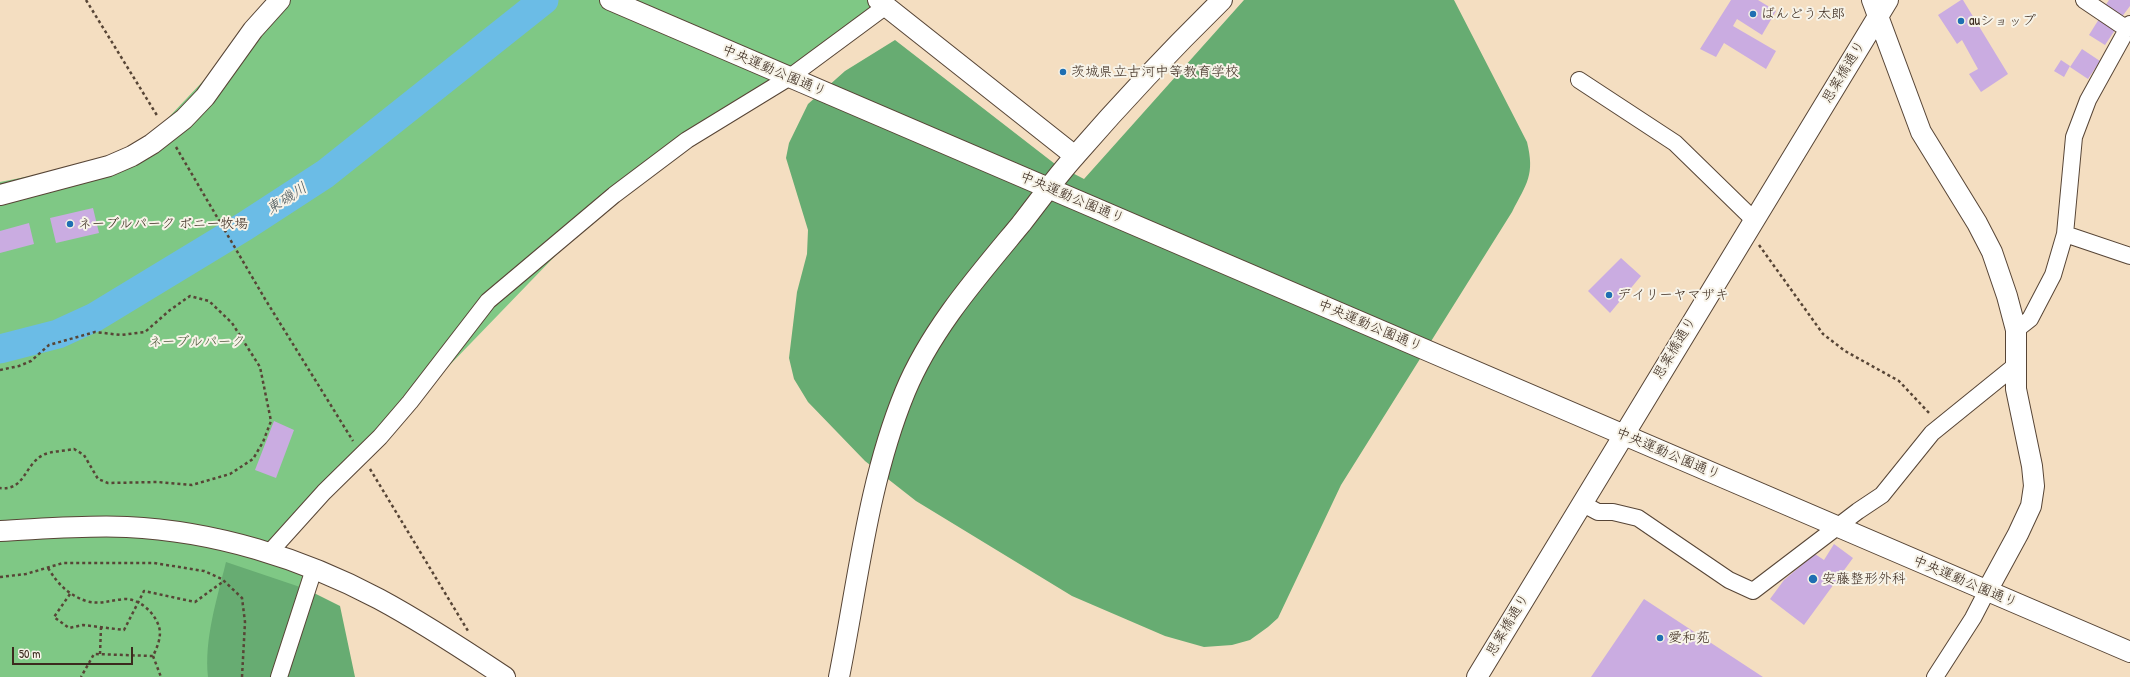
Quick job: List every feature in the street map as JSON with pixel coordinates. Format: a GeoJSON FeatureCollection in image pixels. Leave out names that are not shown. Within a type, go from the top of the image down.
{"type":"FeatureCollection","features":[{"type":"Feature","properties":{"kind":"street"},"geometry":{"type":"LineString","coordinates":[[0,195],[109,166],[132,156],[152,144],[184,119],[205,97],[253,30],[280,0]]}},
{"type":"Feature","properties":{"kind":"street","name":"中央運動公園通り"},"geometry":{"type":"LineString","coordinates":[[610,0],[2130,652]]}},
{"type":"Feature","properties":{"kind":"street"},"geometry":{"type":"LineString","coordinates":[[839,677],[868,515],[886,447],[905,391],[927,349],[956,306],[1074,156],[1192,29],[1222,0]]}},
{"type":"Feature","properties":{"kind":"street","name":"思案橋通り"},"geometry":{"type":"LineString","coordinates":[[1477,677],[1751,225],[1875,9],[1888,0]]}},
{"type":"Feature","properties":{"kind":"street"},"geometry":{"type":"LineString","coordinates":[[2016,330],[2030,319],[2040,304],[2053,275],[2065,234],[2074,137],[2088,100],[2128,27],[2084,0]]}},
{"type":"Feature","properties":{"kind":"street"},"geometry":{"type":"LineString","coordinates":[[269,553],[324,492],[362,456],[410,402],[488,301],[614,195],[687,140],[790,77],[882,3],[1074,156]]}},
{"type":"Feature","properties":{"kind":"street"},"geometry":{"type":"LineString","coordinates":[[1875,9],[1922,132],[1977,223],[1992,252],[2007,296],[2016,330],[2016,389],[2032,466],[2034,486],[2031,506],[2018,534],[1973,618],[1935,677]]}},
{"type":"Feature","properties":{"kind":"street"},"geometry":{"type":"LineString","coordinates":[[1579,80],[1675,143],[1751,225]]}},
{"type":"Feature","properties":{"kind":"street"},"geometry":{"type":"LineString","coordinates":[[2065,234],[2130,256]]}},
{"type":"Feature","properties":{"kind":"street"},"geometry":{"type":"LineString","coordinates":[[1581,504],[1598,512],[1613,512],[1638,518],[1729,580],[1753,591],[1882,495],[1932,433],[2016,365]]}},
{"type":"Feature","properties":{"kind":"street"},"geometry":{"type":"LineString","coordinates":[[0,531],[126,526],[214,537],[269,553],[314,569],[379,599],[505,677]]}},
{"type":"Feature","properties":{"kind":"street"},"geometry":{"type":"LineString","coordinates":[[279,677],[314,569]]}},
{"type":"Feature","properties":{"kind":"path"},"geometry":{"type":"LineString","coordinates":[[86,0],[167,131],[265,299],[469,633]]}},
{"type":"Feature","properties":{"kind":"path"},"geometry":{"type":"LineString","coordinates":[[1751,225],[1823,334],[1845,351],[1899,381],[1941,426]]}},
{"type":"Feature","properties":{"kind":"path"},"geometry":{"type":"LineString","coordinates":[[0,370],[25,363],[49,345],[95,332],[121,335],[145,332],[170,310],[190,296],[209,301],[232,323],[260,367],[271,421],[263,442],[253,459],[230,474],[192,484],[158,482],[108,483],[98,479],[84,455],[74,449],[43,455],[31,466],[20,482],[9,489],[0,488]]}},
{"type":"Feature","properties":{"kind":"path"},"geometry":{"type":"LineString","coordinates":[[0,578],[26,574],[63,563],[154,563],[204,571],[224,581],[242,598],[245,622],[242,677]]}},
{"type":"Feature","properties":{"kind":"path"},"geometry":{"type":"LineString","coordinates":[[48,568],[57,582],[70,594],[88,601],[106,604],[126,599],[138,602],[151,613],[159,628],[158,645],[153,656],[162,677]]}},
{"type":"Feature","properties":{"kind":"path"},"geometry":{"type":"LineString","coordinates":[[70,594],[54,617],[69,628],[83,626],[124,630],[144,591],[195,602],[224,581]]}},
{"type":"Feature","properties":{"kind":"path"},"geometry":{"type":"LineString","coordinates":[[100,654],[101,627]]}},
{"type":"Feature","properties":{"kind":"path"},"geometry":{"type":"LineString","coordinates":[[81,677],[94,654],[153,656]]}},
{"type":"Feature","properties":{"kind":"green space","name":"ネーブルパーク"},"geometry":{"type":"Polygon","coordinates":[[[280,0],[878,0],[886,6],[614,195],[269,552],[309,568],[277,677],[0,677],[0,182],[132,156],[280,0]]]}},
{"type":"Feature","properties":{"kind":"green space"},"geometry":{"type":"Polygon","coordinates":[[[1244,0],[1454,0],[1527,142],[1530,171],[1525,186],[1512,212],[1341,485],[1278,618],[1250,640],[1232,645],[1204,647],[1165,636],[1072,596],[916,501],[865,461],[808,402],[794,379],[789,358],[797,292],[807,254],[808,230],[786,158],[789,143],[808,104],[845,71],[895,40],[1055,164],[1084,179],[1244,0]]]}},
{"type":"Feature","properties":{"kind":"green space"},"geometry":{"type":"Polygon","coordinates":[[[226,562],[306,589],[340,606],[355,677],[208,677],[208,648],[212,619],[226,562]]]}},
{"type":"Feature","properties":{"kind":"building"},"geometry":{"type":"Polygon","coordinates":[[[1731,0],[1758,0],[1776,11],[1762,35],[1737,19],[1733,26],[1776,51],[1766,69],[1724,43],[1716,57],[1700,49],[1731,0]]]}},
{"type":"Feature","properties":{"kind":"building"},"geometry":{"type":"Polygon","coordinates":[[[1963,0],[2008,74],[1981,92],[1969,74],[1978,69],[1962,40],[1957,44],[1938,15],[1963,0]]]}},
{"type":"Feature","properties":{"kind":"building"},"geometry":{"type":"Polygon","coordinates":[[[2109,0],[2130,0],[2130,6],[2121,18],[2105,6],[2109,0]]]}},
{"type":"Feature","properties":{"kind":"building"},"geometry":{"type":"Polygon","coordinates":[[[2099,19],[2115,30],[2105,45],[2089,35],[2099,19]]]}},
{"type":"Feature","properties":{"kind":"building"},"geometry":{"type":"Polygon","coordinates":[[[2082,49],[2100,61],[2088,79],[2070,67],[2082,49]]]}},
{"type":"Feature","properties":{"kind":"building"},"geometry":{"type":"Polygon","coordinates":[[[2061,60],[2070,66],[2064,77],[2054,71],[2061,60]]]}},
{"type":"Feature","properties":{"kind":"building"},"geometry":{"type":"Polygon","coordinates":[[[93,208],[99,233],[56,243],[50,218],[93,208]]]}},
{"type":"Feature","properties":{"kind":"building"},"geometry":{"type":"Polygon","coordinates":[[[29,223],[34,244],[0,253],[0,231],[29,223]]]}},
{"type":"Feature","properties":{"kind":"building"},"geometry":{"type":"Polygon","coordinates":[[[1621,258],[1641,276],[1610,313],[1588,291],[1621,258]]]}},
{"type":"Feature","properties":{"kind":"building"},"geometry":{"type":"Polygon","coordinates":[[[274,421],[294,430],[276,478],[255,470],[274,421]]]}},
{"type":"Feature","properties":{"kind":"building"},"geometry":{"type":"Polygon","coordinates":[[[1834,544],[1853,558],[1804,625],[1770,599],[1784,580],[1815,554],[1824,560],[1834,544]]]}},
{"type":"Feature","properties":{"kind":"building","name":"愛和苑"},"geometry":{"type":"Polygon","coordinates":[[[1644,599],[1763,677],[1591,677],[1644,599]]]}},
{"type":"Feature","properties":{"kind":"waterway","name":"東磯川"},"geometry":{"type":"LineString","coordinates":[[0,349],[58,334],[95,317],[245,226],[325,174],[544,0]]}},
{"type":"Feature","properties":{"kind":"place","name":"ばんどう太郎"},"geometry":{"type":"Point","coordinates":[1753,14]}},
{"type":"Feature","properties":{"kind":"place","name":"auショップ"},"geometry":{"type":"Point","coordinates":[1961,21]}},
{"type":"Feature","properties":{"kind":"place","name":"茨城県立古河中等教育学校"},"geometry":{"type":"Point","coordinates":[1063,72]}},
{"type":"Feature","properties":{"kind":"place","name":"ネーブルパーク ポニー牧場"},"geometry":{"type":"Point","coordinates":[70,224]}},
{"type":"Feature","properties":{"kind":"place","name":"デイリーヤマザキ"},"geometry":{"type":"Point","coordinates":[1609,295]}},
{"type":"Feature","properties":{"kind":"place","name":"安藤整形外科"},"geometry":{"type":"Point","coordinates":[1813,579]}},
{"type":"Feature","properties":{"kind":"place","name":"愛和苑"},"geometry":{"type":"Point","coordinates":[1660,638]}}]}
